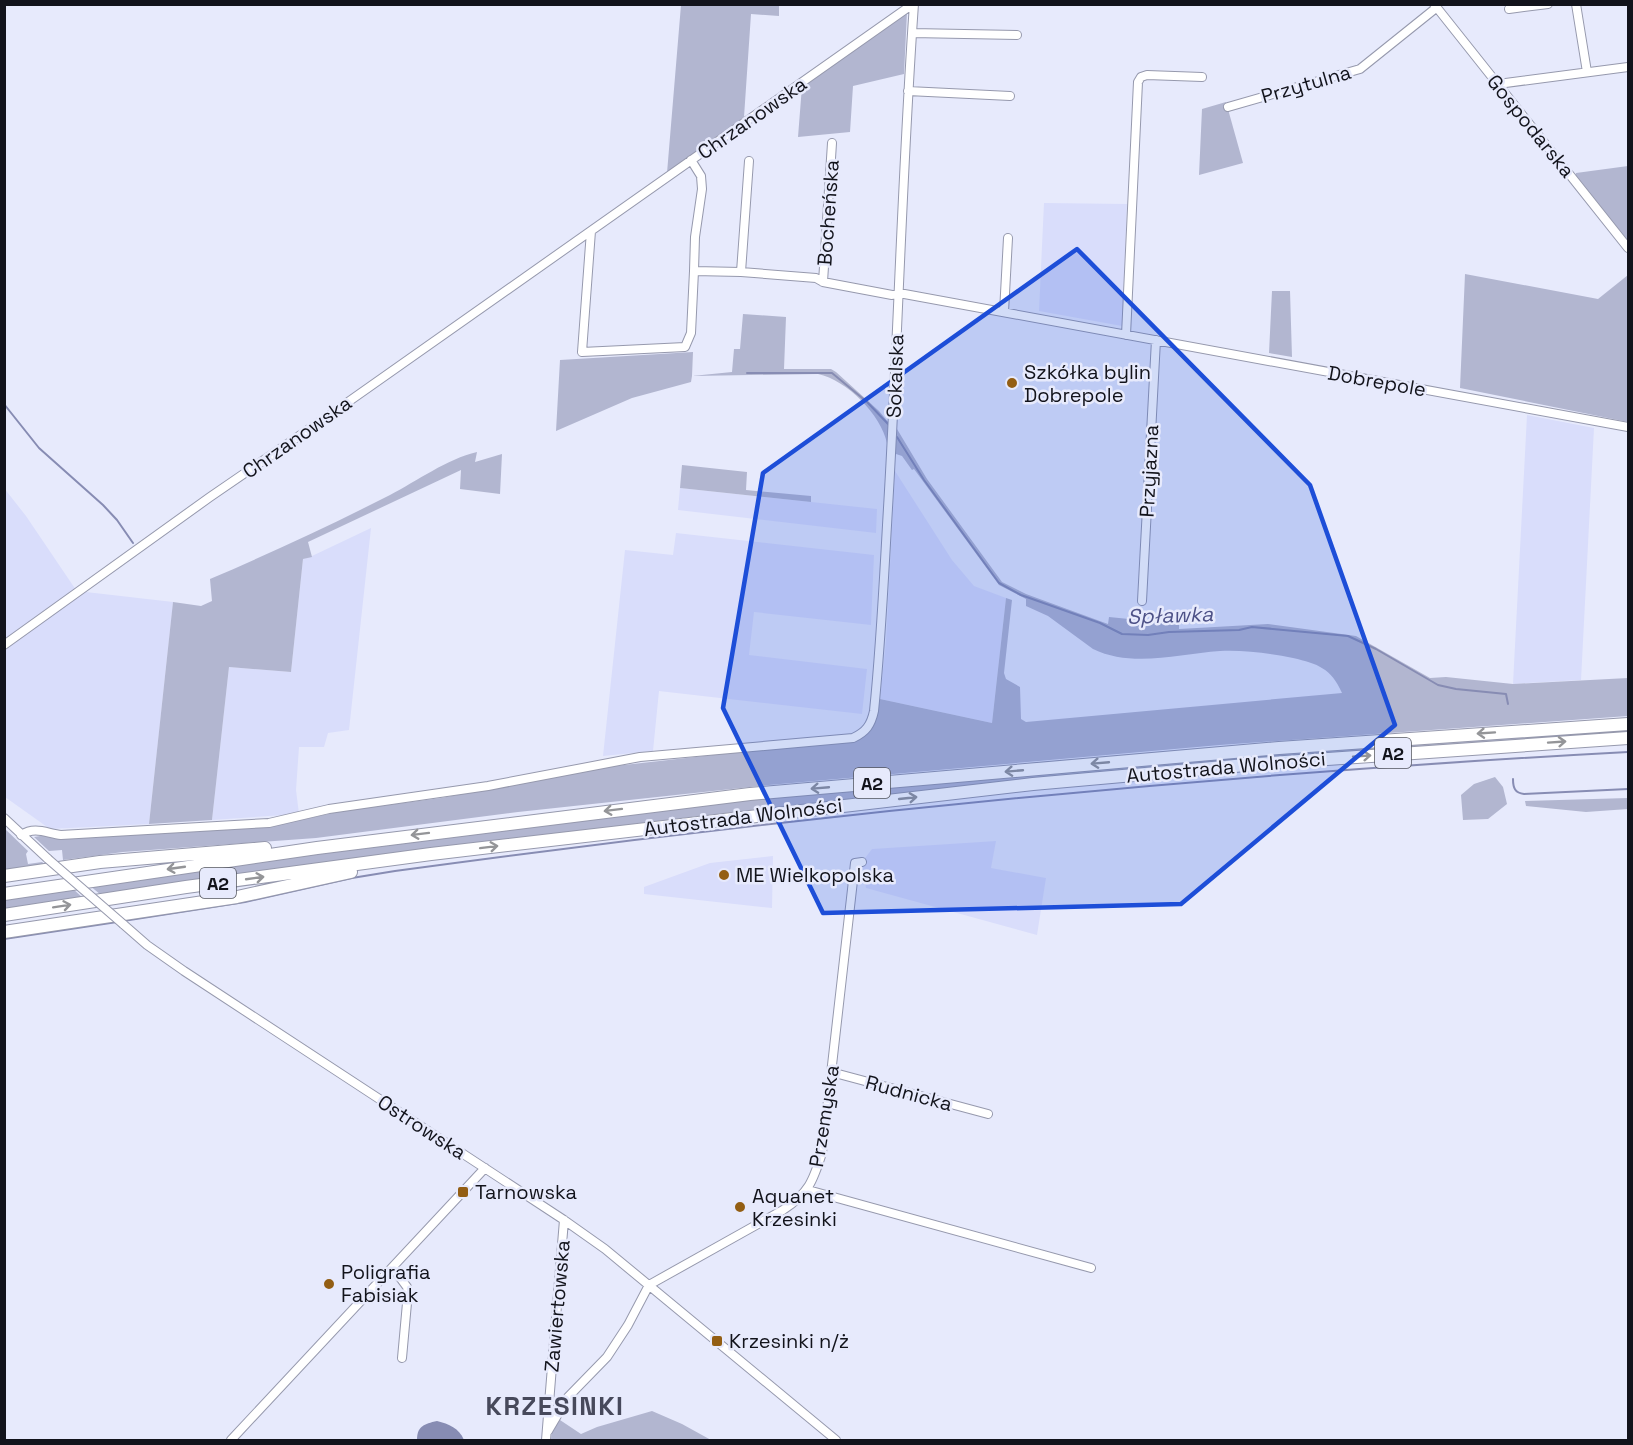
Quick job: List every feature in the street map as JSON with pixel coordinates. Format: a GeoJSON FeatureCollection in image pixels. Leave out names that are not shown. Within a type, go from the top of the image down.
{"type":"FeatureCollection","features":[{"type":"Feature","properties":{"kind":"highway","name":"Autostrada Wolności"},"geometry":{"type":"LineString","coordinates":[[4,894],[317,848],[660,804],[790,790],[1279,748],[1629,724]]}},
{"type":"Feature","properties":{"kind":"highway","name":"Autostrada Wolności"},"geometry":{"type":"LineString","coordinates":[[4,915],[186,887],[431,854],[797,810],[1147,772],[1629,738]]}},
{"type":"Feature","properties":{"kind":"highway"},"geometry":{"type":"LineString","coordinates":[[4,876],[131,859],[281,847],[317,848]]}},
{"type":"Feature","properties":{"kind":"highway"},"geometry":{"type":"LineString","coordinates":[[4,932],[237,897],[431,854]]}},
{"type":"Feature","properties":{"kind":"street","name":"Sokalska"},"geometry":{"type":"LineString","coordinates":[[21,835],[34,829],[61,835],[269,823],[329,809],[488,786],[640,757],[853,738],[861,734],[872,722],[884,593],[913,4]]}},
{"type":"Feature","properties":{"kind":"street","name":"Chrzanowska"},"geometry":{"type":"LineString","coordinates":[[4,645],[210,497],[913,4]]}},
{"type":"Feature","properties":{"kind":"street"},"geometry":{"type":"LineString","coordinates":[[1509,9],[1548,4]]}},
{"type":"Feature","properties":{"kind":"street"},"geometry":{"type":"LineString","coordinates":[[1576,4],[1587,72]]}},
{"type":"Feature","properties":{"kind":"street","name":"Gospodarska"},"geometry":{"type":"LineString","coordinates":[[1435,6],[1629,248]]}},
{"type":"Feature","properties":{"kind":"street","name":"Przytulna"},"geometry":{"type":"LineString","coordinates":[[1228,107],[1359,69],[1435,6]]}},
{"type":"Feature","properties":{"kind":"street"},"geometry":{"type":"LineString","coordinates":[[912,33],[1017,35]]}},
{"type":"Feature","properties":{"kind":"street"},"geometry":{"type":"LineString","coordinates":[[1498,84],[1629,67]]}},
{"type":"Feature","properties":{"kind":"street"},"geometry":{"type":"LineString","coordinates":[[1126,335],[1138,82],[1141,77],[1147,75],[1202,77]]}},
{"type":"Feature","properties":{"kind":"street"},"geometry":{"type":"LineString","coordinates":[[908,91],[1010,96]]}},
{"type":"Feature","properties":{"kind":"street","name":"Bocheńska"},"geometry":{"type":"LineString","coordinates":[[823,282],[832,143]]}},
{"type":"Feature","properties":{"kind":"street"},"geometry":{"type":"LineString","coordinates":[[591,231],[582,352],[685,347],[692,333],[695,237],[702,189],[701,176],[691,160]]}},
{"type":"Feature","properties":{"kind":"street"},"geometry":{"type":"LineString","coordinates":[[741,272],[749,161]]}},
{"type":"Feature","properties":{"kind":"street"},"geometry":{"type":"LineString","coordinates":[[1004,312],[1008,238]]}},
{"type":"Feature","properties":{"kind":"street","name":"Bocheńska"},"geometry":{"type":"LineString","coordinates":[[694,271],[816,278],[823,282],[892,295],[899,293]]}},
{"type":"Feature","properties":{"kind":"street","name":"Dobrepole"},"geometry":{"type":"LineString","coordinates":[[899,293],[1629,427]]}},
{"type":"Feature","properties":{"kind":"street","name":"Przyjazna"},"geometry":{"type":"LineString","coordinates":[[1142,601],[1156,340]]}},
{"type":"Feature","properties":{"kind":"street","name":"Ostrowska"},"geometry":{"type":"LineString","coordinates":[[4,818],[123,924],[176,966],[605,1249],[836,1440]]}},
{"type":"Feature","properties":{"kind":"street","name":"Przemyska"},"geometry":{"type":"LineString","coordinates":[[649,1286],[798,1201],[812,1183],[822,1153],[855,863],[862,862]]}},
{"type":"Feature","properties":{"kind":"street","name":"Rudnicka"},"geometry":{"type":"LineString","coordinates":[[831,1072],[988,1114]]}},
{"type":"Feature","properties":{"kind":"street"},"geometry":{"type":"LineString","coordinates":[[231,1440],[485,1168]]}},
{"type":"Feature","properties":{"kind":"street"},"geometry":{"type":"LineString","coordinates":[[808,1190],[1090,1268]]}},
{"type":"Feature","properties":{"kind":"street","name":"Zawiertowska"},"geometry":{"type":"LineString","coordinates":[[548,1431],[564,1220]]}},
{"type":"Feature","properties":{"kind":"street"},"geometry":{"type":"LineString","coordinates":[[393,1268],[407,1287],[408,1292],[402,1358]]}},
{"type":"Feature","properties":{"kind":"street"},"geometry":{"type":"LineString","coordinates":[[546,1440],[548,1431],[568,1397],[607,1357],[649,1286]]}},
{"type":"Feature","properties":{"kind":"street"},"geometry":{"type":"LineString","coordinates":[[550,1392],[558,1397],[568,1397]]}},
{"type":"Feature","properties":{"kind":"highlighted area"},"geometry":{"type":"Polygon","coordinates":[[[1077,249],[1310,485],[1395,725],[1181,904],[823,913],[723,708],[763,473],[1077,249]]]}},
{"type":"Feature","properties":{"kind":"shaded area"},"geometry":{"type":"Polygon","coordinates":[[[681,5],[779,5],[779,16],[751,14],[744,117],[667,173],[681,5]]]}},
{"type":"Feature","properties":{"kind":"shaded area"},"geometry":{"type":"Polygon","coordinates":[[[907,12],[904,74],[853,86],[850,132],[798,137],[802,86],[907,12]]]}},
{"type":"Feature","properties":{"kind":"shaded area"},"geometry":{"type":"Polygon","coordinates":[[[1226,102],[1243,163],[1199,175],[1202,109],[1226,102]]]}},
{"type":"Feature","properties":{"kind":"shaded area"},"geometry":{"type":"Polygon","coordinates":[[[1628,166],[1628,243],[1575,177],[1576,173],[1628,166]]]}},
{"type":"Feature","properties":{"kind":"shaded area"},"geometry":{"type":"Polygon","coordinates":[[[1044,203],[1127,204],[1122,326],[1039,311],[1044,203]]]}},
{"type":"Feature","properties":{"kind":"shaded area"},"geometry":{"type":"Polygon","coordinates":[[[1465,274],[1598,299],[1628,275],[1628,422],[1460,388],[1465,274]]]}},
{"type":"Feature","properties":{"kind":"shaded area"},"geometry":{"type":"Polygon","coordinates":[[[1272,291],[1290,291],[1292,357],[1269,353],[1272,291]]]}},
{"type":"Feature","properties":{"kind":"shaded area"},"geometry":{"type":"Polygon","coordinates":[[[743,314],[786,317],[784,369],[831,369],[836,372],[889,423],[887,443],[878,421],[861,400],[840,383],[818,374],[692,376],[732,372],[734,349],[740,349],[743,314]]]}},
{"type":"Feature","properties":{"kind":"shaded area"},"geometry":{"type":"Polygon","coordinates":[[[693,352],[691,382],[632,398],[556,431],[560,360],[693,352]]]}},
{"type":"Feature","properties":{"kind":"shaded area"},"geometry":{"type":"Polygon","coordinates":[[[1527,415],[1594,428],[1581,680],[1513,684],[1527,415]]]}},
{"type":"Feature","properties":{"kind":"shaded area"},"geometry":{"type":"Polygon","coordinates":[[[897,429],[927,479],[1002,582],[1026,594],[1108,624],[1109,617],[1179,624],[1179,629],[1268,624],[1356,636],[1430,678],[1446,677],[1513,684],[1628,678],[1628,716],[1220,745],[769,785],[518,812],[316,838],[123,852],[63,860],[62,850],[49,851],[34,837],[40,834],[57,838],[88,838],[277,825],[342,811],[441,798],[606,767],[857,739],[871,728],[880,699],[992,723],[1006,598],[1012,600],[1004,673],[1006,679],[1020,687],[1021,719],[1026,722],[1342,693],[1333,678],[1323,668],[1310,662],[1284,656],[1229,651],[1140,659],[1108,655],[1093,649],[1048,616],[1026,606],[1026,599],[999,585],[914,469],[912,470],[902,456],[896,454],[897,429]]]}},
{"type":"Feature","properties":{"kind":"shaded area"},"geometry":{"type":"Polygon","coordinates":[[[477,452],[475,462],[502,454],[500,494],[460,489],[461,470],[308,542],[312,557],[303,559],[291,672],[229,667],[212,820],[149,824],[173,602],[201,606],[212,601],[210,579],[346,517],[443,465],[477,452]]]}},
{"type":"Feature","properties":{"kind":"shaded area"},"geometry":{"type":"Polygon","coordinates":[[[682,465],[747,472],[746,490],[811,496],[811,502],[680,488],[682,465]]]}},
{"type":"Feature","properties":{"kind":"shaded area"},"geometry":{"type":"Polygon","coordinates":[[[895,471],[952,560],[974,586],[1006,598],[992,723],[880,699],[886,641],[895,471]]]}},
{"type":"Feature","properties":{"kind":"shaded area"},"geometry":{"type":"Polygon","coordinates":[[[4,488],[26,516],[76,590],[5,640],[4,488]]]}},
{"type":"Feature","properties":{"kind":"shaded area"},"geometry":{"type":"Polygon","coordinates":[[[680,488],[877,509],[876,533],[678,510],[680,488]]]}},
{"type":"Feature","properties":{"kind":"shaded area"},"geometry":{"type":"Polygon","coordinates":[[[371,528],[349,730],[328,733],[324,747],[299,747],[296,790],[299,814],[212,820],[229,667],[291,672],[303,559],[371,528]]]}},
{"type":"Feature","properties":{"kind":"shaded area"},"geometry":{"type":"Polygon","coordinates":[[[676,533],[874,555],[871,625],[754,612],[749,655],[867,669],[862,714],[659,691],[653,751],[603,756],[625,550],[673,555],[676,533]]]}},
{"type":"Feature","properties":{"kind":"shaded area"},"geometry":{"type":"Polygon","coordinates":[[[86,592],[173,602],[149,824],[50,829],[5,797],[5,648],[86,592]]]}},
{"type":"Feature","properties":{"kind":"shaded area"},"geometry":{"type":"Polygon","coordinates":[[[1628,729],[1628,733],[1388,749],[1070,776],[767,808],[544,835],[101,895],[89,885],[737,800],[1287,752],[1628,729]]]}},
{"type":"Feature","properties":{"kind":"shaded area"},"geometry":{"type":"Polygon","coordinates":[[[1495,777],[1503,787],[1507,804],[1488,819],[1463,820],[1461,795],[1474,784],[1495,777]]]}},
{"type":"Feature","properties":{"kind":"shaded area"},"geometry":{"type":"Polygon","coordinates":[[[1628,798],[1628,809],[1586,812],[1526,806],[1525,801],[1628,798]]]}},
{"type":"Feature","properties":{"kind":"shaded area"},"geometry":{"type":"Polygon","coordinates":[[[4,828],[28,851],[26,854],[28,864],[42,862],[46,865],[5,872],[4,828]]]}},
{"type":"Feature","properties":{"kind":"shaded area"},"geometry":{"type":"Polygon","coordinates":[[[996,841],[991,868],[1046,878],[1037,935],[866,888],[862,862],[872,849],[996,841]]]}},
{"type":"Feature","properties":{"kind":"shaded area"},"geometry":{"type":"Polygon","coordinates":[[[773,856],[772,908],[644,894],[644,887],[710,863],[773,856]]]}},
{"type":"Feature","properties":{"kind":"shaded area"},"geometry":{"type":"Polygon","coordinates":[[[72,888],[83,898],[5,910],[5,898],[72,888]]]}},
{"type":"Feature","properties":{"kind":"shaded area"},"geometry":{"type":"Polygon","coordinates":[[[652,1411],[711,1440],[551,1440],[552,1430],[560,1420],[581,1434],[652,1411]]]}},
{"type":"Feature","properties":{"kind":"shaded area"},"geometry":{"type":"Polygon","coordinates":[[[437,1421],[453,1427],[464,1440],[417,1440],[422,1426],[437,1421]]]}},
{"type":"Feature","properties":{"kind":"waterway","name":"Spławka"},"geometry":{"type":"LineString","coordinates":[[747,373],[832,373],[867,402],[889,425]]}},
{"type":"Feature","properties":{"kind":"waterway"},"geometry":{"type":"LineString","coordinates":[[4,404],[39,448],[103,505],[133,543]]}},
{"type":"Feature","properties":{"kind":"waterway","name":"Spławka"},"geometry":{"type":"LineString","coordinates":[[897,437],[924,480],[999,583],[1021,595],[1100,623],[1122,634],[1148,635],[1169,632],[1239,630],[1252,627],[1348,636],[1376,649],[1438,685],[1506,694],[1508,704]]}},
{"type":"Feature","properties":{"kind":"waterway"},"geometry":{"type":"LineString","coordinates":[[123,921],[245,902],[352,878],[395,871],[702,832],[1165,785],[1319,772],[1628,752]]}},
{"type":"Feature","properties":{"kind":"waterway","name":"Spławka"},"geometry":{"type":"LineString","coordinates":[[1513,779],[1515,790],[1524,794],[1628,789]]}},
{"type":"Feature","properties":{"kind":"waterway"},"geometry":{"type":"LineString","coordinates":[[4,939],[117,922]]}},
{"type":"Feature","properties":{"kind":"place","name":"Szkółka bylin Dobrepole"},"geometry":{"type":"Point","coordinates":[1012,383]}},
{"type":"Feature","properties":{"kind":"place","name":"ME Wielkopolska"},"geometry":{"type":"Point","coordinates":[724,875]}},
{"type":"Feature","properties":{"kind":"place","name":"Tarnowska"},"geometry":{"type":"Point","coordinates":[463,1192]}},
{"type":"Feature","properties":{"kind":"place","name":"Aquanet Krzesinki"},"geometry":{"type":"Point","coordinates":[740,1207]}},
{"type":"Feature","properties":{"kind":"place","name":"Poligrafia Fabisiak"},"geometry":{"type":"Point","coordinates":[329,1284]}},
{"type":"Feature","properties":{"kind":"place","name":"Krzesinki n/ż"},"geometry":{"type":"Point","coordinates":[717,1341]}},
{"type":"Feature","properties":{"kind":"district","name":"KRZESINKI"},"geometry":{"type":"Point","coordinates":[555,1406]}}]}
